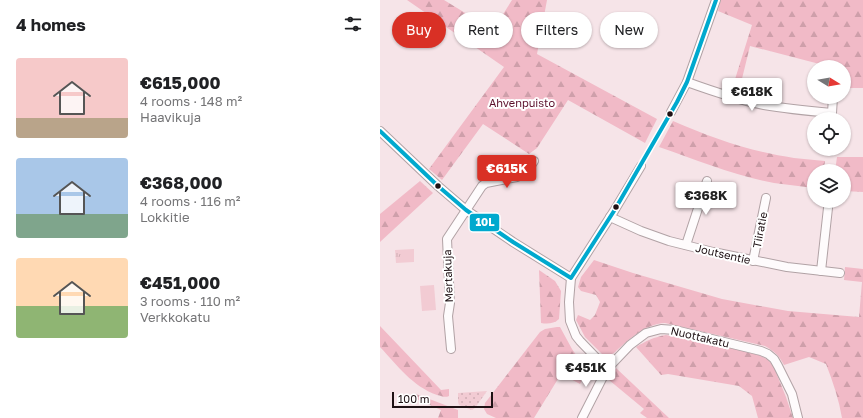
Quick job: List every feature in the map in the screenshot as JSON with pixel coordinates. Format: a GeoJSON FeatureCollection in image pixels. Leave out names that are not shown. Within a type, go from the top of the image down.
{"type":"FeatureCollection","features":[{"type":"Feature","properties":{"kind":"street"},"geometry":{"type":"LineString","coordinates":[[671,112],[687,82],[716,0]]}},
{"type":"Feature","properties":{"kind":"street"},"geometry":{"type":"LineString","coordinates":[[687,82],[758,104],[807,112]]}},
{"type":"Feature","properties":{"kind":"street"},"geometry":{"type":"LineString","coordinates":[[380,131],[438,186],[466,210],[513,242],[571,278]]}},
{"type":"Feature","properties":{"kind":"street","name":"Mertakuja"},"geometry":{"type":"LineString","coordinates":[[451,349],[448,316],[450,303],[447,239],[482,186],[486,183],[517,177],[526,173],[534,161]]}},
{"type":"Feature","properties":{"kind":"street"},"geometry":{"type":"LineString","coordinates":[[607,369],[576,336],[570,321],[569,302],[571,278],[641,166]]}},
{"type":"Feature","properties":{"kind":"street"},"geometry":{"type":"LineString","coordinates":[[686,246],[707,181]]}},
{"type":"Feature","properties":{"kind":"street","name":"Tiiratie"},"geometry":{"type":"LineString","coordinates":[[753,261],[766,198]]}},
{"type":"Feature","properties":{"kind":"street"},"geometry":{"type":"LineString","coordinates":[[821,271],[828,208]]}},
{"type":"Feature","properties":{"kind":"street","name":"Joutsentie"},"geometry":{"type":"LineString","coordinates":[[610,217],[641,231],[686,246],[753,261],[840,273]]}},
{"type":"Feature","properties":{"kind":"street","name":"Nuottakatu"},"geometry":{"type":"LineString","coordinates":[[582,418],[607,369],[630,345],[646,333],[661,329],[675,330],[768,354],[774,359],[792,394],[798,418]]}},
{"type":"Feature","properties":{"kind":"green space","name":"Ahvenpuisto"},"geometry":{"type":"Polygon","coordinates":[[[407,0],[444,0],[464,12],[454,12],[454,32],[446,27],[446,12],[424,12],[407,0]]]}},
{"type":"Feature","properties":{"kind":"green space","name":"Ahvenpuisto"},"geometry":{"type":"Polygon","coordinates":[[[512,0],[547,0],[545,12],[521,12],[521,48],[538,48],[537,54],[657,119],[645,143],[568,100],[537,148],[529,154],[483,124],[442,180],[429,169],[504,67],[476,48],[513,48],[513,12],[504,12],[512,0]]]}},
{"type":"Feature","properties":{"kind":"green space"},"geometry":{"type":"Polygon","coordinates":[[[721,0],[863,0],[863,88],[851,88],[851,60],[807,61],[750,46],[739,91],[731,92],[752,25],[718,11],[721,0]]]}},
{"type":"Feature","properties":{"kind":"green space"},"geometry":{"type":"Polygon","coordinates":[[[673,121],[717,139],[763,152],[794,158],[825,161],[825,164],[807,164],[807,187],[759,180],[659,147],[673,121]]]}},
{"type":"Feature","properties":{"kind":"green space"},"geometry":{"type":"Polygon","coordinates":[[[837,157],[863,157],[863,192],[851,191],[851,164],[836,164],[837,157]]]}},
{"type":"Feature","properties":{"kind":"green space"},"geometry":{"type":"Polygon","coordinates":[[[420,181],[433,193],[380,242],[380,214],[420,181]]]}},
{"type":"Feature","properties":{"kind":"green space"},"geometry":{"type":"Polygon","coordinates":[[[414,249],[414,262],[396,263],[395,250],[414,249]]]}},
{"type":"Feature","properties":{"kind":"green space"},"geometry":{"type":"Polygon","coordinates":[[[594,260],[722,299],[788,311],[859,317],[862,282],[844,280],[845,267],[863,269],[863,418],[842,418],[836,391],[826,364],[809,357],[784,365],[776,354],[765,346],[665,323],[651,326],[631,338],[614,353],[603,355],[585,337],[576,320],[578,315],[590,320],[595,315],[600,302],[596,295],[581,291],[578,287],[581,277],[594,260]]]}},
{"type":"Feature","properties":{"kind":"green space"},"geometry":{"type":"Polygon","coordinates":[[[539,270],[555,281],[561,291],[559,319],[553,323],[541,323],[539,270]]]}},
{"type":"Feature","properties":{"kind":"green space"},"geometry":{"type":"Polygon","coordinates":[[[434,285],[436,310],[422,311],[420,286],[434,285]]]}},
{"type":"Feature","properties":{"kind":"green space"},"geometry":{"type":"Polygon","coordinates":[[[380,326],[441,390],[449,389],[449,396],[443,397],[428,391],[413,381],[399,368],[380,347],[380,326]]]}},
{"type":"Feature","properties":{"kind":"green space"},"geometry":{"type":"Polygon","coordinates":[[[560,327],[583,365],[585,375],[580,384],[561,374],[534,418],[496,418],[487,414],[484,409],[485,403],[540,332],[545,329],[560,327]]]}},
{"type":"Feature","properties":{"kind":"green space"},"geometry":{"type":"Polygon","coordinates":[[[666,335],[726,347],[759,355],[767,359],[775,370],[793,418],[758,418],[752,396],[739,386],[668,374],[661,375],[636,347],[650,340],[666,335]]]}},
{"type":"Feature","properties":{"kind":"green space"},"geometry":{"type":"Polygon","coordinates":[[[616,368],[669,418],[647,418],[640,413],[644,409],[609,380],[616,368]]]}},
{"type":"Feature","properties":{"kind":"green space"},"geometry":{"type":"Polygon","coordinates":[[[487,391],[472,410],[459,405],[458,393],[487,391]]]}},
{"type":"Feature","properties":{"kind":"green space"},"geometry":{"type":"Polygon","coordinates":[[[414,394],[458,410],[458,418],[438,418],[441,410],[410,396],[414,394]]]}},
{"type":"Feature","properties":{"kind":"transit line","name":"10L"},"geometry":{"type":"LineString","coordinates":[[380,131],[438,186],[466,210],[513,242],[571,278],[614,211],[677,102],[687,82],[716,0]]}}]}
